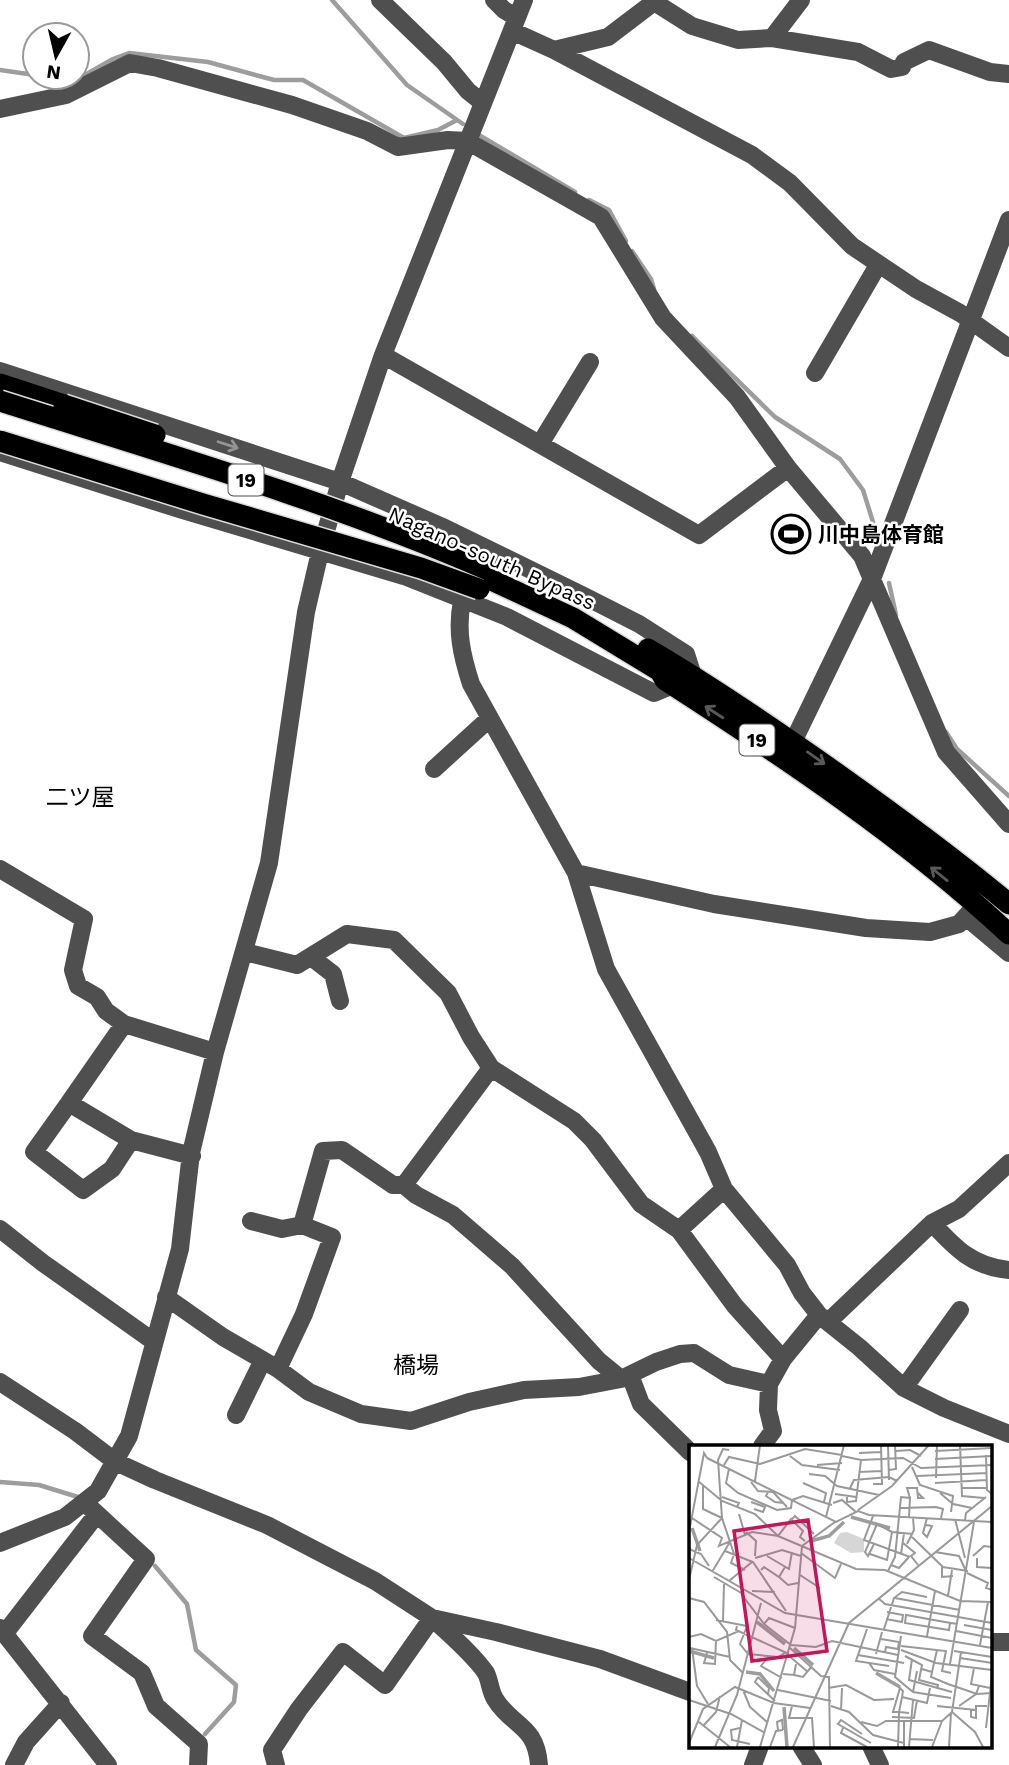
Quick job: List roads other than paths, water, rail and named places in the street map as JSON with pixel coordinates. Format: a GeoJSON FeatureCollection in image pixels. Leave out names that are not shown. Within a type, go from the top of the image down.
{"type":"FeatureCollection","features":[{"type":"Feature","properties":{"kind":"highway","name":"19"},"geometry":{"type":"LineString","coordinates":[[0,384],[178,443],[314,492],[411,531],[419,540]]}},
{"type":"Feature","properties":{"kind":"highway","name":"Nagano-south Bypass"},"geometry":{"type":"LineString","coordinates":[[0,401],[322,504],[419,540],[479,584],[595,620],[693,676],[787,749],[906,848],[972,910],[1009,934]]}},
{"type":"Feature","properties":{"kind":"highway","name":"Nagano-south Bypass"},"geometry":{"type":"LineString","coordinates":[[0,408],[172,462],[342,520],[479,584],[594,630],[660,671],[669,683],[787,749],[891,812],[1008,901]]}},
{"type":"Feature","properties":{"kind":"highway","name":"19"},"geometry":{"type":"LineString","coordinates":[[0,441],[479,584]]}},
{"type":"Feature","properties":{"kind":"street"},"geometry":{"type":"LineString","coordinates":[[380,0],[427,45],[468,91],[483,103]]}},
{"type":"Feature","properties":{"kind":"street"},"geometry":{"type":"LineString","coordinates":[[494,0],[514,24],[554,50],[752,155],[790,183],[852,246],[1009,348]]}},
{"type":"Feature","properties":{"kind":"street"},"geometry":{"type":"LineString","coordinates":[[108,1765],[2,1630],[90,1508],[129,1436],[180,1249],[192,1156],[215,1052],[269,863],[306,612],[320,552],[340,482],[383,355],[524,0]]}},
{"type":"Feature","properties":{"kind":"street"},"geometry":{"type":"LineString","coordinates":[[772,38],[801,0]]}},
{"type":"Feature","properties":{"kind":"street"},"geometry":{"type":"LineString","coordinates":[[554,50],[608,37],[654,2],[692,26],[738,40],[772,38],[858,52],[891,69],[902,67],[904,62],[929,51],[990,72],[1009,74]]}},
{"type":"Feature","properties":{"kind":"street"},"geometry":{"type":"LineString","coordinates":[[0,109],[66,95],[130,63],[159,68],[292,105],[367,131],[398,148],[448,140],[467,141],[601,217],[663,318],[737,397],[788,468],[863,556],[946,752],[1009,824]]}},
{"type":"Feature","properties":{"kind":"street"},"geometry":{"type":"LineString","coordinates":[[787,749],[872,579],[1009,220]]}},
{"type":"Feature","properties":{"kind":"street"},"geometry":{"type":"LineString","coordinates":[[815,373],[878,265]]}},
{"type":"Feature","properties":{"kind":"street"},"geometry":{"type":"LineString","coordinates":[[383,355],[699,536],[788,468]]}},
{"type":"Feature","properties":{"kind":"street"},"geometry":{"type":"LineString","coordinates":[[540,444],[590,362]]}},
{"type":"Feature","properties":{"kind":"street"},"geometry":{"type":"LineString","coordinates":[[0,371],[340,482],[445,528],[639,624],[686,653],[693,676]]}},
{"type":"Feature","properties":{"kind":"street"},"geometry":{"type":"LineString","coordinates":[[0,452],[404,576],[479,584],[507,617],[654,694],[669,683]]}},
{"type":"Feature","properties":{"kind":"street"},"geometry":{"type":"LineString","coordinates":[[479,584],[457,621],[461,655],[471,684],[576,873],[606,969],[708,1152],[724,1189],[787,1265],[802,1293],[824,1318],[904,1388],[944,1408],[1009,1434]]}},
{"type":"Feature","properties":{"kind":"street"},"geometry":{"type":"LineString","coordinates":[[434,769],[490,718]]}},
{"type":"Feature","properties":{"kind":"street"},"geometry":{"type":"LineString","coordinates":[[0,869],[84,919],[73,970],[78,986],[97,997],[106,1010],[124,1024],[215,1052]]}},
{"type":"Feature","properties":{"kind":"street"},"geometry":{"type":"LineString","coordinates":[[576,873],[714,904],[866,928],[930,932],[958,924],[972,910],[1009,953]]}},
{"type":"Feature","properties":{"kind":"street"},"geometry":{"type":"LineString","coordinates":[[245,952],[297,965],[347,934],[394,940],[448,993],[491,1068],[574,1121],[593,1140],[641,1204],[679,1230],[736,1306],[783,1359]]}},
{"type":"Feature","properties":{"kind":"street"},"geometry":{"type":"LineString","coordinates":[[311,957],[333,974],[340,1001]]}},
{"type":"Feature","properties":{"kind":"street"},"geometry":{"type":"LineString","coordinates":[[124,1024],[34,1152],[83,1190],[111,1169],[131,1140]]}},
{"type":"Feature","properties":{"kind":"street"},"geometry":{"type":"LineString","coordinates":[[404,1185],[491,1068]]}},
{"type":"Feature","properties":{"kind":"street"},"geometry":{"type":"LineString","coordinates":[[69,1103],[131,1140],[192,1156]]}},
{"type":"Feature","properties":{"kind":"street"},"geometry":{"type":"LineString","coordinates":[[302,1226],[323,1151],[342,1150],[393,1185],[404,1185],[416,1195],[453,1215],[512,1266],[599,1361],[625,1377],[641,1404],[689,1450]]}},
{"type":"Feature","properties":{"kind":"street"},"geometry":{"type":"LineString","coordinates":[[763,1445],[773,1431],[768,1410],[769,1384],[783,1359],[824,1318],[932,1223],[959,1209],[1009,1163]]}},
{"type":"Feature","properties":{"kind":"street"},"geometry":{"type":"LineString","coordinates":[[679,1230],[724,1189]]}},
{"type":"Feature","properties":{"kind":"street"},"geometry":{"type":"LineString","coordinates":[[236,1415],[304,1314],[332,1237],[302,1226],[282,1229],[251,1221]]}},
{"type":"Feature","properties":{"kind":"street"},"geometry":{"type":"LineString","coordinates":[[932,1223],[961,1254],[998,1269],[1009,1270]]}},
{"type":"Feature","properties":{"kind":"street"},"geometry":{"type":"LineString","coordinates":[[0,1229],[153,1341]]}},
{"type":"Feature","properties":{"kind":"street"},"geometry":{"type":"LineString","coordinates":[[166,1297],[309,1392],[361,1414],[411,1421],[469,1402],[524,1390],[579,1387],[625,1377],[680,1354],[694,1353],[729,1375],[769,1384]]}},
{"type":"Feature","properties":{"kind":"street"},"geometry":{"type":"LineString","coordinates":[[904,1388],[960,1310]]}},
{"type":"Feature","properties":{"kind":"street"},"geometry":{"type":"LineString","coordinates":[[0,1382],[75,1431],[116,1462],[267,1525],[375,1581],[432,1618],[487,1675],[494,1698],[525,1728],[538,1749],[539,1765]]}},
{"type":"Feature","properties":{"kind":"street"},"geometry":{"type":"LineString","coordinates":[[0,1543],[90,1508]]}},
{"type":"Feature","properties":{"kind":"street"},"geometry":{"type":"LineString","coordinates":[[90,1508],[146,1559],[92,1636],[142,1673],[156,1706],[199,1744],[198,1765]]}},
{"type":"Feature","properties":{"kind":"street"},"geometry":{"type":"LineString","coordinates":[[432,1618],[600,1659],[689,1691]]}},
{"type":"Feature","properties":{"kind":"street"},"geometry":{"type":"LineString","coordinates":[[276,1765],[272,1751],[299,1709],[344,1652],[385,1685],[432,1618]]}},
{"type":"Feature","properties":{"kind":"street"},"geometry":{"type":"LineString","coordinates":[[14,1765],[26,1742],[61,1703]]}},
{"type":"Feature","properties":{"kind":"street"},"geometry":{"type":"LineString","coordinates":[[753,1765],[759,1748]]}},
{"type":"Feature","properties":{"kind":"street"},"geometry":{"type":"LineString","coordinates":[[802,1748],[813,1765]]}},
{"type":"Feature","properties":{"kind":"street"},"geometry":{"type":"LineString","coordinates":[[872,1748],[880,1765]]}},
{"type":"Feature","properties":{"kind":"waterway"},"geometry":{"type":"LineString","coordinates":[[332,0],[407,85],[463,124]]}},
{"type":"Feature","properties":{"kind":"waterway"},"geometry":{"type":"LineString","coordinates":[[91,71],[129,53],[208,62],[274,80],[303,80],[404,138],[438,130],[457,120]]}},
{"type":"Feature","properties":{"kind":"waterway"},"geometry":{"type":"LineString","coordinates":[[0,70],[21,73]]}},
{"type":"Feature","properties":{"kind":"waterway"},"geometry":{"type":"LineString","coordinates":[[479,135],[575,192]]}},
{"type":"Feature","properties":{"kind":"waterway"},"geometry":{"type":"LineString","coordinates":[[589,200],[609,210],[626,241]]}},
{"type":"Feature","properties":{"kind":"waterway"},"geometry":{"type":"LineString","coordinates":[[632,251],[651,279],[654,289]]}},
{"type":"Feature","properties":{"kind":"waterway"},"geometry":{"type":"LineString","coordinates":[[692,336],[775,417],[840,459],[863,490],[873,522]]}},
{"type":"Feature","properties":{"kind":"waterway"},"geometry":{"type":"LineString","coordinates":[[889,583],[896,615]]}},
{"type":"Feature","properties":{"kind":"waterway"},"geometry":{"type":"LineString","coordinates":[[946,732],[957,749],[1009,796]]}},
{"type":"Feature","properties":{"kind":"waterway"},"geometry":{"type":"LineString","coordinates":[[0,1482],[39,1485],[78,1497]]}},
{"type":"Feature","properties":{"kind":"waterway"},"geometry":{"type":"LineString","coordinates":[[155,1566],[187,1604],[196,1650],[236,1685],[234,1702],[205,1734]]}},
{"type":"Feature","properties":{"kind":"place","name":"川中島体育館"},"geometry":{"type":"Point","coordinates":[791,534]}},
{"type":"Feature","properties":{"kind":"district","name":"二ツ屋"},"geometry":{"type":"Point","coordinates":[80,797]}},
{"type":"Feature","properties":{"kind":"district","name":"橋場"},"geometry":{"type":"Point","coordinates":[416,1365]}}]}
